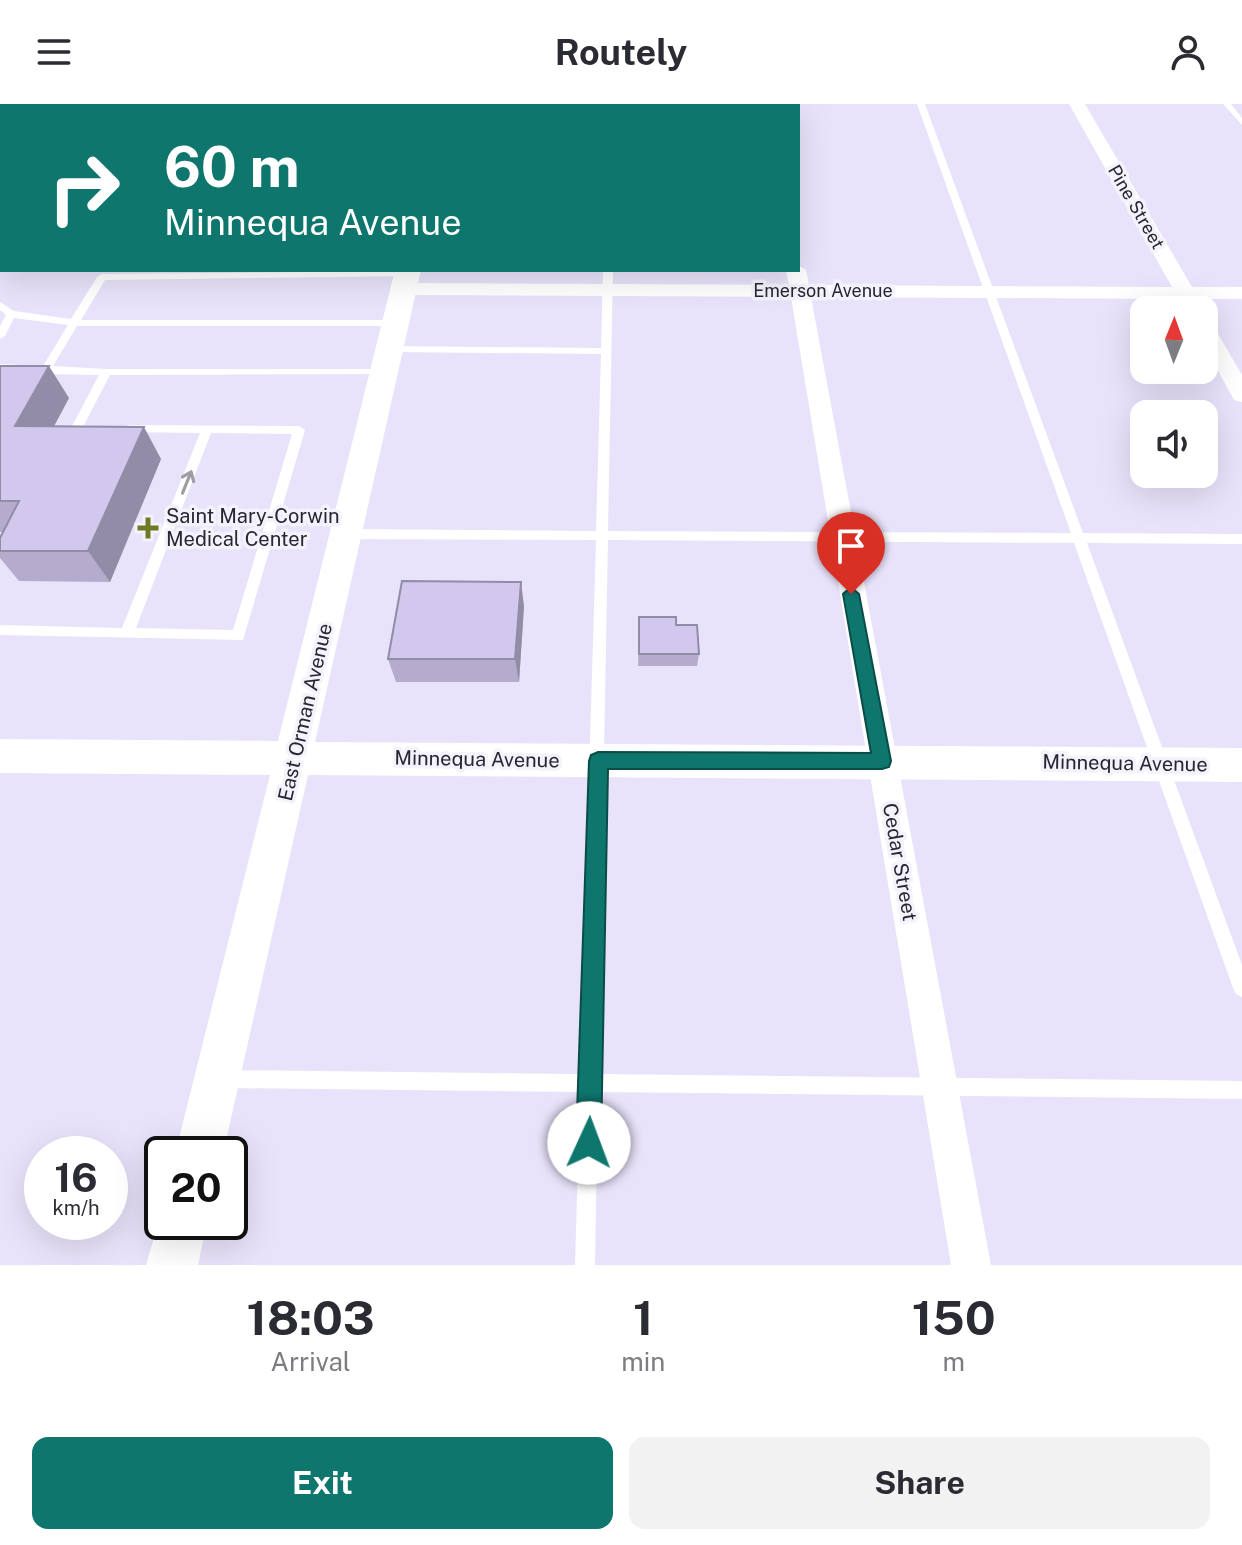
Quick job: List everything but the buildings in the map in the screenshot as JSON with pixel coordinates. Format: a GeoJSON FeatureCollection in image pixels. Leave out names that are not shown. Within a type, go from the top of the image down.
{"type":"FeatureCollection","features":[{"type":"Feature","properties":{"kind":"street","name":"Pine Street"},"geometry":{"type":"LineString","coordinates":[[1077,104],[1188,296]]}},
{"type":"Feature","properties":{"kind":"street","name":"Emerson Avenue"},"geometry":{"type":"LineString","coordinates":[[398,313],[608,280],[798,280],[1130,298]]}},
{"type":"Feature","properties":{"kind":"street","name":"Cedar Street"},"geometry":{"type":"LineString","coordinates":[[798,280],[971,1265]]}},
{"type":"Feature","properties":{"kind":"street","name":"Emerson Avenue"},"geometry":{"type":"LineString","coordinates":[[1218,297],[1242,293]]}},
{"type":"Feature","properties":{"kind":"street","name":"East Orman Avenue"},"geometry":{"type":"LineString","coordinates":[[203,1136],[398,313]]}},
{"type":"Feature","properties":{"kind":"street"},"geometry":{"type":"LineString","coordinates":[[1218,351],[1242,395]]}},
{"type":"Feature","properties":{"kind":"street","name":"Minnequa Avenue"},"geometry":{"type":"LineString","coordinates":[[0,756],[1242,765]]}},
{"type":"Feature","properties":{"kind":"street"},"geometry":{"type":"LineString","coordinates":[[172,1265],[178,1240]]}},
{"type":"Feature","properties":{"kind":"lane"},"geometry":{"type":"LineString","coordinates":[[921,104],[1242,988]]}},
{"type":"Feature","properties":{"kind":"lane"},"geometry":{"type":"LineString","coordinates":[[1227,104],[1242,123]]}},
{"type":"Feature","properties":{"kind":"lane"},"geometry":{"type":"LineString","coordinates":[[45,371],[102,277],[398,313],[606,351]]}},
{"type":"Feature","properties":{"kind":"lane"},"geometry":{"type":"LineString","coordinates":[[585,1265],[608,280]]}},
{"type":"Feature","properties":{"kind":"lane"},"geometry":{"type":"LineString","coordinates":[[0,305],[11,314],[74,323],[398,313]]}},
{"type":"Feature","properties":{"kind":"lane"},"geometry":{"type":"LineString","coordinates":[[0,367],[106,372],[398,313]]}},
{"type":"Feature","properties":{"kind":"lane"},"geometry":{"type":"LineString","coordinates":[[0,336],[11,314]]}},
{"type":"Feature","properties":{"kind":"lane"},"geometry":{"type":"LineString","coordinates":[[106,372],[77,428],[106,429]]}},
{"type":"Feature","properties":{"kind":"lane"},"geometry":{"type":"LineString","coordinates":[[0,630],[238,636],[299,430],[121,429]]}},
{"type":"Feature","properties":{"kind":"lane"},"geometry":{"type":"LineString","coordinates":[[127,633],[207,430]]}},
{"type":"Feature","properties":{"kind":"lane"},"geometry":{"type":"LineString","coordinates":[[347,534],[1242,539]]}},
{"type":"Feature","properties":{"kind":"lane"},"geometry":{"type":"LineString","coordinates":[[217,1079],[1242,1090]]}},
{"type":"Feature","properties":{"kind":"place","name":"Saint Mary-Corwin Medical Center"},"geometry":{"type":"Point","coordinates":[148,528]}},
{"type":"Feature","properties":{"kind":"route"},"geometry":{"type":"LineString","coordinates":[[589,1143],[598,761],[882,761],[851,594]]}}]}
